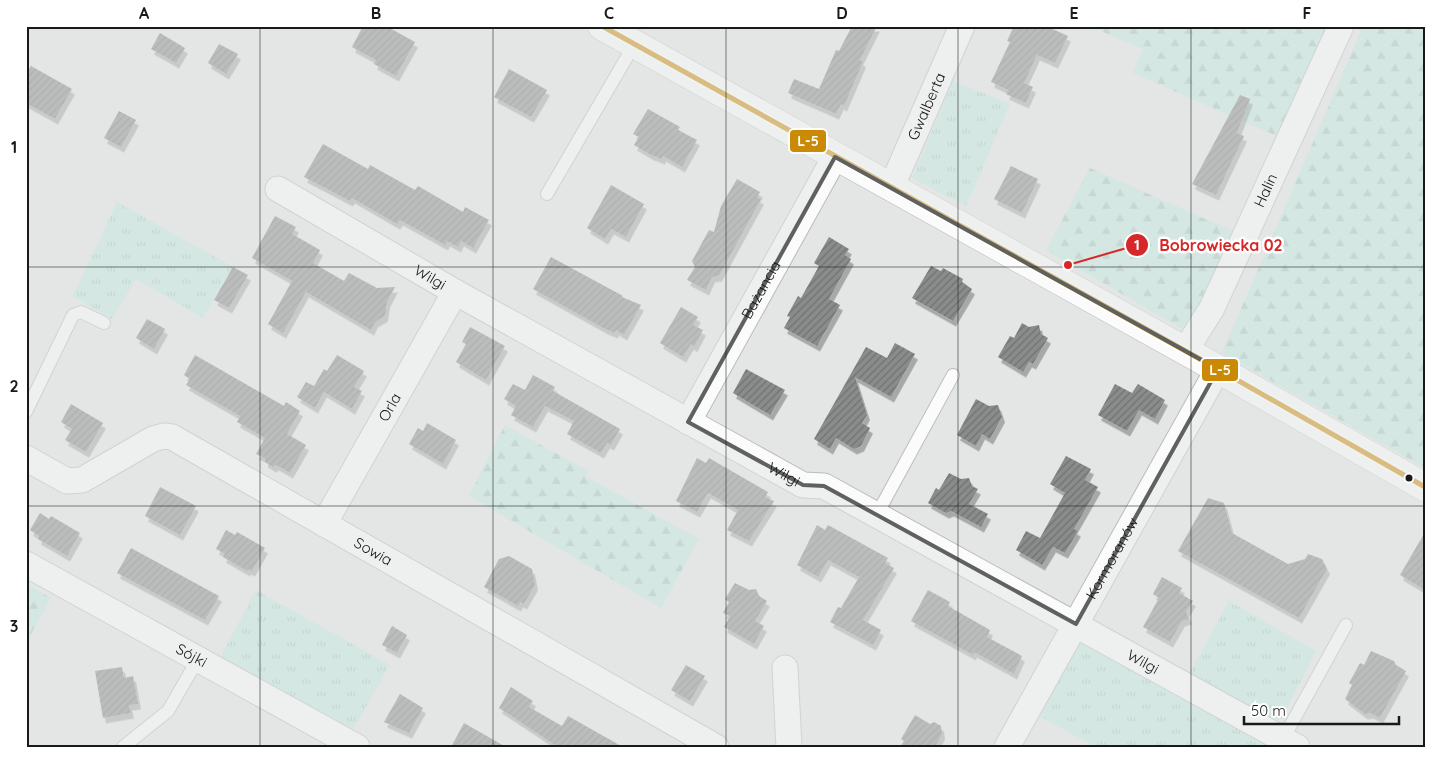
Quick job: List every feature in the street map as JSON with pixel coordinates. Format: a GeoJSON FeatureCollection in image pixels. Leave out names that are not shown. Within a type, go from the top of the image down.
{"type":"FeatureCollection","features":[{"type":"Feature","properties":{"kind":"street","name":"Gwalberta"},"geometry":{"type":"LineString","coordinates":[[890,188],[962,26]]}},
{"type":"Feature","properties":{"kind":"street","name":"Halin"},"geometry":{"type":"LineString","coordinates":[[1185,351],[1212,308],[1341,26]]}},
{"type":"Feature","properties":{"kind":"street"},"geometry":{"type":"LineString","coordinates":[[607,27],[634,45],[1218,369],[1425,487]]}},
{"type":"Feature","properties":{"kind":"street","name":"Bażancia"},"geometry":{"type":"LineString","coordinates":[[688,422],[834,157]]}},
{"type":"Feature","properties":{"kind":"street","name":"Wilgi"},"geometry":{"type":"LineString","coordinates":[[278,189],[455,292],[803,485],[824,486],[1290,743]]}},
{"type":"Feature","properties":{"kind":"street","name":"Orla"},"geometry":{"type":"LineString","coordinates":[[324,524],[455,292]]}},
{"type":"Feature","properties":{"kind":"street","name":"Kormoranów"},"geometry":{"type":"LineString","coordinates":[[1007,747],[1218,369]]}},
{"type":"Feature","properties":{"kind":"street","name":"Sowia"},"geometry":{"type":"LineString","coordinates":[[26,458],[67,481],[82,480],[153,439],[164,436],[172,437],[716,747]]}},
{"type":"Feature","properties":{"kind":"street","name":"Sójki"},"geometry":{"type":"LineString","coordinates":[[26,564],[357,747]]}},
{"type":"Feature","properties":{"kind":"street"},"geometry":{"type":"LineString","coordinates":[[785,668],[789,747]]}},
{"type":"Feature","properties":{"kind":"lane"},"geometry":{"type":"LineString","coordinates":[[547,194],[634,45]]}},
{"type":"Feature","properties":{"kind":"lane"},"geometry":{"type":"LineString","coordinates":[[26,412],[73,315],[81,312],[104,323]]}},
{"type":"Feature","properties":{"kind":"lane"},"geometry":{"type":"LineString","coordinates":[[876,516],[953,375]]}},
{"type":"Feature","properties":{"kind":"lane"},"geometry":{"type":"LineString","coordinates":[[1290,743],[1346,626]]}},
{"type":"Feature","properties":{"kind":"lane"},"geometry":{"type":"LineString","coordinates":[[123,747],[168,711],[198,658]]}},
{"type":"Feature","properties":{"kind":"highlighted area"},"geometry":{"type":"Polygon","coordinates":[[[835,157],[1218,369],[1076,624],[824,486],[803,485],[688,422],[835,157]]]}},
{"type":"Feature","properties":{"kind":"green space"},"geometry":{"type":"Polygon","coordinates":[[[1089,26],[1329,26],[1281,138],[1133,73],[1143,49],[1089,26]]]}},
{"type":"Feature","properties":{"kind":"green space"},"geometry":{"type":"Polygon","coordinates":[[[1363,26],[1425,26],[1425,468],[1222,353],[1363,26]]]}},
{"type":"Feature","properties":{"kind":"green space"},"geometry":{"type":"Polygon","coordinates":[[[953,81],[1010,104],[966,206],[912,178],[953,81]]]}},
{"type":"Feature","properties":{"kind":"green space"},"geometry":{"type":"Polygon","coordinates":[[[1090,168],[1237,233],[1203,306],[1182,329],[1046,250],[1090,168]]]}},
{"type":"Feature","properties":{"kind":"green space"},"geometry":{"type":"Polygon","coordinates":[[[117,202],[233,267],[203,318],[136,279],[112,319],[73,296],[117,202]]]}},
{"type":"Feature","properties":{"kind":"green space"},"geometry":{"type":"Polygon","coordinates":[[[505,425],[588,471],[585,476],[699,539],[661,608],[469,496],[505,425]]]}},
{"type":"Feature","properties":{"kind":"green space"},"geometry":{"type":"Polygon","coordinates":[[[26,584],[51,598],[26,643],[26,584]]]}},
{"type":"Feature","properties":{"kind":"green space"},"geometry":{"type":"Polygon","coordinates":[[[256,590],[390,665],[352,731],[220,658],[256,590]]]}},
{"type":"Feature","properties":{"kind":"green space"},"geometry":{"type":"Polygon","coordinates":[[[1229,601],[1316,651],[1282,718],[1272,719],[1189,674],[1229,601]]]}},
{"type":"Feature","properties":{"kind":"green space"},"geometry":{"type":"Polygon","coordinates":[[[1082,632],[1286,747],[1095,747],[1036,714],[1082,632]]]}},
{"type":"Feature","properties":{"kind":"building"},"geometry":{"type":"Polygon","coordinates":[[[363,26],[386,26],[415,42],[396,76],[374,64],[376,60],[352,47],[363,26]]]}},
{"type":"Feature","properties":{"kind":"building"},"geometry":{"type":"Polygon","coordinates":[[[852,26],[877,26],[860,60],[863,62],[844,106],[841,104],[836,114],[788,93],[794,79],[819,89],[836,50],[839,51],[852,26]]]}},
{"type":"Feature","properties":{"kind":"building"},"geometry":{"type":"Polygon","coordinates":[[[1014,26],[1046,26],[1068,36],[1055,63],[1037,55],[1024,83],[1033,87],[1026,103],[1006,94],[1008,90],[991,82],[1010,42],[1007,41],[1014,26]]]}},
{"type":"Feature","properties":{"kind":"building"},"geometry":{"type":"Polygon","coordinates":[[[160,33],[185,48],[176,63],[151,49],[160,33]]]}},
{"type":"Feature","properties":{"kind":"building"},"geometry":{"type":"Polygon","coordinates":[[[219,44],[238,54],[226,74],[208,63],[219,44]]]}},
{"type":"Feature","properties":{"kind":"building"},"geometry":{"type":"Polygon","coordinates":[[[31,66],[72,89],[55,119],[26,103],[26,74],[31,66]]]}},
{"type":"Feature","properties":{"kind":"building"},"geometry":{"type":"Polygon","coordinates":[[[509,69],[547,90],[531,117],[494,97],[509,69]]]}},
{"type":"Feature","properties":{"kind":"building"},"geometry":{"type":"Polygon","coordinates":[[[1240,95],[1250,99],[1237,133],[1244,136],[1216,195],[1192,184],[1240,95]]]}},
{"type":"Feature","properties":{"kind":"building"},"geometry":{"type":"Polygon","coordinates":[[[648,109],[680,127],[678,130],[697,140],[682,167],[663,156],[662,159],[651,155],[634,145],[639,137],[633,134],[648,109]]]}},
{"type":"Feature","properties":{"kind":"building"},"geometry":{"type":"Polygon","coordinates":[[[119,111],[136,120],[121,147],[104,138],[119,111]]]}},
{"type":"Feature","properties":{"kind":"building"},"geometry":{"type":"Polygon","coordinates":[[[323,144],[368,169],[370,165],[415,190],[418,186],[463,212],[465,207],[489,220],[473,248],[461,241],[458,247],[447,241],[445,245],[400,220],[397,224],[352,198],[350,201],[304,177],[323,144]]]}},
{"type":"Feature","properties":{"kind":"building"},"geometry":{"type":"Polygon","coordinates":[[[1011,166],[1038,179],[1022,213],[994,199],[1011,166]]]}},
{"type":"Feature","properties":{"kind":"building"},"geometry":{"type":"Polygon","coordinates":[[[737,179],[760,192],[757,197],[761,199],[719,276],[712,277],[706,290],[687,280],[695,267],[692,261],[709,230],[714,232],[721,206],[737,179]]]}},
{"type":"Feature","properties":{"kind":"building"},"geometry":{"type":"Polygon","coordinates":[[[611,185],[644,204],[626,237],[611,229],[605,239],[587,228],[611,185]]]}},
{"type":"Feature","properties":{"kind":"building"},"geometry":{"type":"Polygon","coordinates":[[[275,216],[296,227],[292,234],[320,250],[313,263],[344,281],[349,273],[377,288],[395,287],[387,302],[385,316],[375,322],[371,330],[306,292],[283,333],[268,324],[292,281],[252,258],[275,216]]]}},
{"type":"Feature","properties":{"kind":"building"},"geometry":{"type":"Polygon","coordinates":[[[829,237],[849,249],[845,255],[851,259],[829,299],[840,305],[817,346],[784,328],[790,317],[787,316],[798,296],[801,298],[819,266],[814,263],[829,237]]]}},
{"type":"Feature","properties":{"kind":"building"},"geometry":{"type":"Polygon","coordinates":[[[551,257],[622,297],[641,305],[624,335],[616,330],[615,333],[605,329],[533,289],[551,257]]]}},
{"type":"Feature","properties":{"kind":"building"},"geometry":{"type":"Polygon","coordinates":[[[931,266],[941,271],[943,268],[963,279],[962,282],[972,289],[953,321],[912,298],[931,266]]]}},
{"type":"Feature","properties":{"kind":"building"},"geometry":{"type":"Polygon","coordinates":[[[233,267],[248,275],[229,308],[214,300],[233,267]]]}},
{"type":"Feature","properties":{"kind":"building"},"geometry":{"type":"Polygon","coordinates":[[[681,307],[698,317],[693,325],[703,330],[694,347],[691,344],[683,357],[660,343],[681,307]]]}},
{"type":"Feature","properties":{"kind":"building"},"geometry":{"type":"Polygon","coordinates":[[[147,319],[165,329],[154,349],[136,338],[147,319]]]}},
{"type":"Feature","properties":{"kind":"building"},"geometry":{"type":"Polygon","coordinates":[[[1022,323],[1029,327],[1039,325],[1041,334],[1048,338],[1033,364],[1029,362],[1023,372],[998,357],[1010,336],[1014,338],[1022,323]]]}},
{"type":"Feature","properties":{"kind":"building"},"geometry":{"type":"Polygon","coordinates":[[[470,327],[505,346],[486,380],[456,362],[466,344],[462,342],[470,327]]]}},
{"type":"Feature","properties":{"kind":"building"},"geometry":{"type":"Polygon","coordinates":[[[895,343],[915,354],[891,397],[855,377],[867,415],[862,423],[870,428],[861,446],[854,449],[836,438],[830,449],[814,439],[866,347],[887,358],[895,343]]]}},
{"type":"Feature","properties":{"kind":"building"},"geometry":{"type":"Polygon","coordinates":[[[195,355],[284,406],[286,402],[300,411],[287,434],[306,445],[290,473],[276,465],[273,467],[265,462],[265,458],[256,454],[265,438],[237,422],[240,416],[186,385],[190,379],[184,375],[195,355]]]}},
{"type":"Feature","properties":{"kind":"building"},"geometry":{"type":"Polygon","coordinates":[[[337,355],[364,371],[354,387],[362,391],[352,409],[324,392],[315,408],[297,397],[306,382],[314,386],[324,369],[327,371],[337,355]]]}},
{"type":"Feature","properties":{"kind":"building"},"geometry":{"type":"Polygon","coordinates":[[[746,369],[785,390],[770,415],[733,393],[746,369]]]}},
{"type":"Feature","properties":{"kind":"building"},"geometry":{"type":"Polygon","coordinates":[[[533,375],[555,387],[553,391],[620,429],[611,445],[607,443],[601,453],[567,434],[574,421],[545,406],[533,427],[511,415],[516,406],[504,399],[513,384],[525,390],[533,375]]]}},
{"type":"Feature","properties":{"kind":"building"},"geometry":{"type":"Polygon","coordinates":[[[1115,384],[1132,393],[1138,384],[1165,400],[1155,419],[1139,410],[1127,431],[1098,415],[1115,384]]]}},
{"type":"Feature","properties":{"kind":"building"},"geometry":{"type":"Polygon","coordinates":[[[976,399],[989,406],[998,405],[1002,417],[990,439],[982,434],[976,446],[957,435],[976,399]]]}},
{"type":"Feature","properties":{"kind":"building"},"geometry":{"type":"Polygon","coordinates":[[[71,404],[103,423],[86,452],[65,440],[72,429],[61,422],[71,404]]]}},
{"type":"Feature","properties":{"kind":"building"},"geometry":{"type":"Polygon","coordinates":[[[427,423],[456,440],[443,464],[409,444],[418,428],[423,431],[427,423]]]}},
{"type":"Feature","properties":{"kind":"building"},"geometry":{"type":"Polygon","coordinates":[[[1066,456],[1091,469],[1085,480],[1098,487],[1074,529],[1078,531],[1065,553],[1053,547],[1042,565],[1016,550],[1026,531],[1040,538],[1065,493],[1050,484],[1066,456]]]}},
{"type":"Feature","properties":{"kind":"building"},"geometry":{"type":"Polygon","coordinates":[[[697,458],[706,463],[709,458],[768,492],[765,497],[774,501],[749,541],[727,530],[738,510],[708,493],[697,512],[676,501],[697,458]]]}},
{"type":"Feature","properties":{"kind":"building"},"geometry":{"type":"Polygon","coordinates":[[[949,473],[961,479],[969,478],[972,486],[978,489],[969,504],[988,514],[981,527],[951,511],[946,513],[928,503],[936,488],[939,490],[949,473]]]}},
{"type":"Feature","properties":{"kind":"building"},"geometry":{"type":"Polygon","coordinates":[[[160,487],[196,506],[180,535],[145,516],[160,487]]]}},
{"type":"Feature","properties":{"kind":"building"},"geometry":{"type":"Polygon","coordinates":[[[1208,498],[1224,503],[1232,533],[1288,564],[1305,559],[1308,554],[1322,559],[1327,569],[1299,618],[1178,551],[1208,498]]]}},
{"type":"Feature","properties":{"kind":"building"},"geometry":{"type":"Polygon","coordinates":[[[40,513],[49,519],[51,516],[80,533],[67,556],[38,539],[39,536],[30,530],[40,513]]]}},
{"type":"Feature","properties":{"kind":"building"},"geometry":{"type":"Polygon","coordinates":[[[817,525],[825,530],[828,525],[888,558],[885,563],[894,568],[863,620],[881,630],[873,645],[830,622],[838,607],[841,608],[859,577],[828,560],[818,577],[797,565],[817,525]]]}},
{"type":"Feature","properties":{"kind":"building"},"geometry":{"type":"Polygon","coordinates":[[[226,530],[235,535],[237,532],[265,548],[252,571],[248,569],[247,571],[223,557],[225,554],[216,549],[226,530]]]}},
{"type":"Feature","properties":{"kind":"building"},"geometry":{"type":"Polygon","coordinates":[[[1425,532],[1425,590],[1400,575],[1425,532]]]}},
{"type":"Feature","properties":{"kind":"building"},"geometry":{"type":"Polygon","coordinates":[[[131,548],[219,596],[205,620],[117,573],[131,548]]]}},
{"type":"Feature","properties":{"kind":"building"},"geometry":{"type":"Polygon","coordinates":[[[509,556],[532,569],[535,585],[524,604],[520,602],[518,606],[484,587],[499,559],[509,556]]]}},
{"type":"Feature","properties":{"kind":"building"},"geometry":{"type":"Polygon","coordinates":[[[1162,577],[1182,588],[1179,593],[1193,601],[1186,612],[1189,619],[1182,621],[1170,642],[1143,627],[1159,598],[1153,594],[1162,577]]]}},
{"type":"Feature","properties":{"kind":"building"},"geometry":{"type":"Polygon","coordinates":[[[735,583],[749,590],[756,589],[759,596],[767,601],[755,621],[764,626],[754,644],[724,627],[730,616],[723,613],[729,602],[725,599],[735,583]]]}},
{"type":"Feature","properties":{"kind":"building"},"geometry":{"type":"Polygon","coordinates":[[[928,590],[950,602],[948,606],[990,630],[987,637],[1022,656],[1014,674],[974,652],[973,655],[911,621],[928,590]]]}},
{"type":"Feature","properties":{"kind":"building"},"geometry":{"type":"Polygon","coordinates":[[[392,626],[407,635],[397,653],[382,645],[392,626]]]}},
{"type":"Feature","properties":{"kind":"building"},"geometry":{"type":"Polygon","coordinates":[[[1371,651],[1394,661],[1396,665],[1406,671],[1380,718],[1370,713],[1365,714],[1345,699],[1352,685],[1349,683],[1360,663],[1364,665],[1371,651]]]}},
{"type":"Feature","properties":{"kind":"building"},"geometry":{"type":"Polygon","coordinates":[[[686,665],[705,676],[690,701],[671,690],[686,665]]]}},
{"type":"Feature","properties":{"kind":"building"},"geometry":{"type":"Polygon","coordinates":[[[122,667],[124,678],[133,676],[138,704],[129,705],[131,713],[103,718],[95,671],[122,667]]]}},
{"type":"Feature","properties":{"kind":"building"},"geometry":{"type":"Polygon","coordinates":[[[511,687],[533,701],[529,707],[562,726],[568,716],[623,747],[558,747],[499,708],[511,687]]]}},
{"type":"Feature","properties":{"kind":"building"},"geometry":{"type":"Polygon","coordinates":[[[400,694],[423,708],[409,733],[384,722],[400,694]]]}},
{"type":"Feature","properties":{"kind":"building"},"geometry":{"type":"Polygon","coordinates":[[[915,715],[930,724],[934,722],[941,726],[942,734],[935,747],[900,747],[904,741],[901,739],[915,715]]]}},
{"type":"Feature","properties":{"kind":"building"},"geometry":{"type":"Polygon","coordinates":[[[464,723],[506,747],[451,747],[464,723]]]}},
{"type":"Feature","properties":{"kind":"transit line","name":"L-5"},"geometry":{"type":"LineString","coordinates":[[602,26],[1218,369],[1425,487]]}},
{"type":"Feature","properties":{"kind":"place","name":"Bobrowiecka 02"},"geometry":{"type":"Point","coordinates":[1068,265]}}]}
